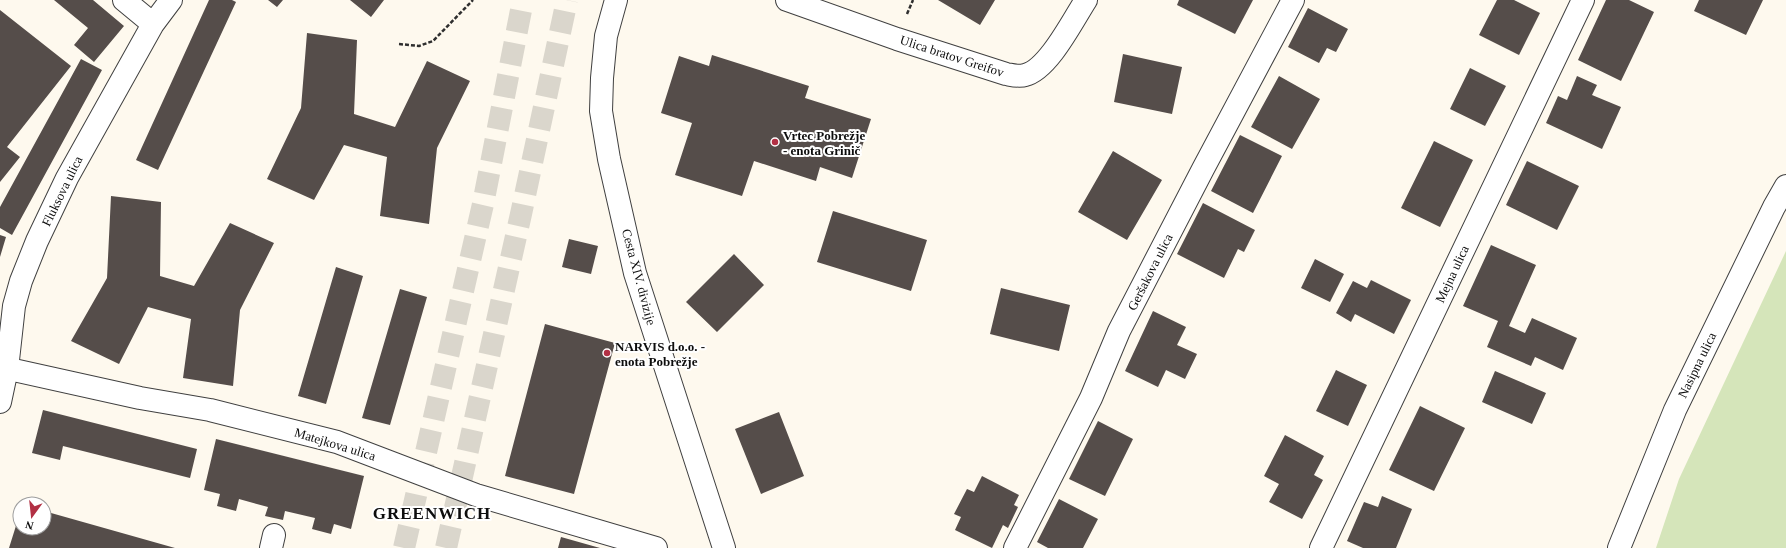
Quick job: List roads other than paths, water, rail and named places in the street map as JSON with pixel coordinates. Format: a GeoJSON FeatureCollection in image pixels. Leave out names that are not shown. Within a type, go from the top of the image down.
{"type":"FeatureCollection","features":[{"type":"Feature","properties":{"kind":"street"},"geometry":{"type":"LineString","coordinates":[[124,0],[153,24]]}},
{"type":"Feature","properties":{"kind":"street","name":"Fluksova ulica"},"geometry":{"type":"LineString","coordinates":[[0,402],[14,306],[21,281],[37,241],[67,178],[153,24],[171,0]]}},
{"type":"Feature","properties":{"kind":"street","name":"Cesta XIV. divizije"},"geometry":{"type":"LineString","coordinates":[[616,0],[606,36],[602,78],[601,111],[609,159],[636,273],[717,546]]}},
{"type":"Feature","properties":{"kind":"street","name":"Ulica bratov Greifov"},"geometry":{"type":"LineString","coordinates":[[787,0],[897,39],[1006,74],[1025,75],[1035,70],[1048,60],[1086,0]]}},
{"type":"Feature","properties":{"kind":"street","name":"Geršakova ulica"},"geometry":{"type":"LineString","coordinates":[[1015,548],[1092,398],[1119,331],[1293,0]]}},
{"type":"Feature","properties":{"kind":"street","name":"Mejna ulica"},"geometry":{"type":"LineString","coordinates":[[1321,548],[1583,0]]}},
{"type":"Feature","properties":{"kind":"street","name":"Nasipna ulica"},"geometry":{"type":"LineString","coordinates":[[1619,548],[1675,410],[1774,207],[1786,186]]}},
{"type":"Feature","properties":{"kind":"street","name":"Matejkova ulica"},"geometry":{"type":"LineString","coordinates":[[4,368],[140,398],[210,410],[337,442],[476,495],[656,548]]}},
{"type":"Feature","properties":{"kind":"tunnel"},"geometry":{"type":"LineString","coordinates":[[404,548],[483,204],[523,0]]}},
{"type":"Feature","properties":{"kind":"tunnel"},"geometry":{"type":"LineString","coordinates":[[446,548],[521,214],[567,0]]}},
{"type":"Feature","properties":{"kind":"place","name":"Vrtec Pobrežje - enota Grinič"},"geometry":{"type":"Point","coordinates":[775,142]}},
{"type":"Feature","properties":{"kind":"place","name":"NARVIS d.o.o. - enota Pobrežje"},"geometry":{"type":"Point","coordinates":[607,353]}},
{"type":"Feature","properties":{"kind":"district","name":"GREENWICH"},"geometry":{"type":"Point","coordinates":[432,513]}}]}
